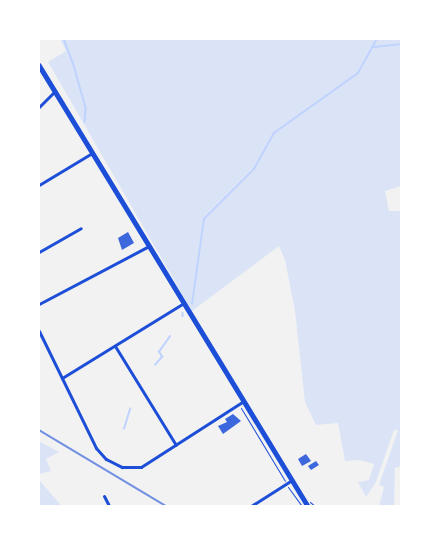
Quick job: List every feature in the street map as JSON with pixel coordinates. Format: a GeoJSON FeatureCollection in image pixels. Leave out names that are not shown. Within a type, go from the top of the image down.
{"type":"FeatureCollection","features":[{"type":"Feature","properties":{"kind":"main road"},"geometry":{"type":"LineString","coordinates":[[39,65],[308,506]]}},
{"type":"Feature","properties":{"kind":"street"},"geometry":{"type":"LineString","coordinates":[[39,107],[55,91]]}},
{"type":"Feature","properties":{"kind":"street"},"geometry":{"type":"LineString","coordinates":[[39,184],[92,153]]}},
{"type":"Feature","properties":{"kind":"street"},"geometry":{"type":"LineString","coordinates":[[72,227],[75,232]]}},
{"type":"Feature","properties":{"kind":"street"},"geometry":{"type":"LineString","coordinates":[[39,252],[81,228]]}},
{"type":"Feature","properties":{"kind":"street"},"geometry":{"type":"LineString","coordinates":[[39,304],[149,246]]}},
{"type":"Feature","properties":{"kind":"street"},"geometry":{"type":"LineString","coordinates":[[62,378],[184,303]]}},
{"type":"Feature","properties":{"kind":"street"},"geometry":{"type":"LineString","coordinates":[[39,331],[96,448],[106,459],[122,467],[136,468],[176,445],[244,400]]}},
{"type":"Feature","properties":{"kind":"street"},"geometry":{"type":"LineString","coordinates":[[114,346],[176,445]]}},
{"type":"Feature","properties":{"kind":"street"},"geometry":{"type":"LineString","coordinates":[[251,506],[292,480]]}},
{"type":"Feature","properties":{"kind":"street"},"geometry":{"type":"LineString","coordinates":[[104,496],[109,506]]}},
{"type":"Feature","properties":{"kind":"path"},"geometry":{"type":"LineString","coordinates":[[239,404],[287,484],[302,506]]}},
{"type":"Feature","properties":{"kind":"shaded area"},"geometry":{"type":"Polygon","coordinates":[[[60,39],[401,39],[401,186],[385,191],[389,211],[401,211],[401,466],[395,468],[394,506],[379,506],[384,487],[379,485],[398,430],[394,430],[376,482],[366,497],[358,482],[369,480],[374,464],[360,460],[345,461],[338,423],[316,425],[305,402],[295,311],[285,260],[279,246],[192,311],[48,62],[66,51],[60,39]]]}},
{"type":"Feature","properties":{"kind":"shaded area"},"geometry":{"type":"Polygon","coordinates":[[[39,441],[59,452],[46,459],[51,471],[39,474],[39,441]]]}},
{"type":"Feature","properties":{"kind":"shaded area"},"geometry":{"type":"Polygon","coordinates":[[[39,480],[60,504],[61,506],[39,506],[39,480]]]}},
{"type":"Feature","properties":{"kind":"building"},"geometry":{"type":"Polygon","coordinates":[[[128,232],[134,243],[122,250],[118,238],[128,232]]]}},
{"type":"Feature","properties":{"kind":"building"},"geometry":{"type":"Polygon","coordinates":[[[233,414],[241,421],[223,434],[218,426],[227,422],[225,419],[233,414]]]}},
{"type":"Feature","properties":{"kind":"building"},"geometry":{"type":"Polygon","coordinates":[[[306,454],[311,461],[302,466],[298,459],[306,454]]]}},
{"type":"Feature","properties":{"kind":"building"},"geometry":{"type":"Polygon","coordinates":[[[316,461],[319,465],[311,470],[308,466],[316,461]]]}},
{"type":"Feature","properties":{"kind":"waterway"},"geometry":{"type":"LineString","coordinates":[[64,39],[73,62],[86,108],[85,122]]}},
{"type":"Feature","properties":{"kind":"waterway"},"geometry":{"type":"LineString","coordinates":[[192,304],[204,219],[254,169],[274,133],[358,73],[377,39]]}},
{"type":"Feature","properties":{"kind":"waterway"},"geometry":{"type":"LineString","coordinates":[[374,47],[401,44]]}},
{"type":"Feature","properties":{"kind":"waterway"},"geometry":{"type":"LineString","coordinates":[[155,365],[162,357],[159,352],[170,336]]}},
{"type":"Feature","properties":{"kind":"waterway"},"geometry":{"type":"LineString","coordinates":[[124,429],[130,409]]}},
{"type":"Feature","properties":{"kind":"railway"},"geometry":{"type":"LineString","coordinates":[[39,430],[166,506]]}}]}
